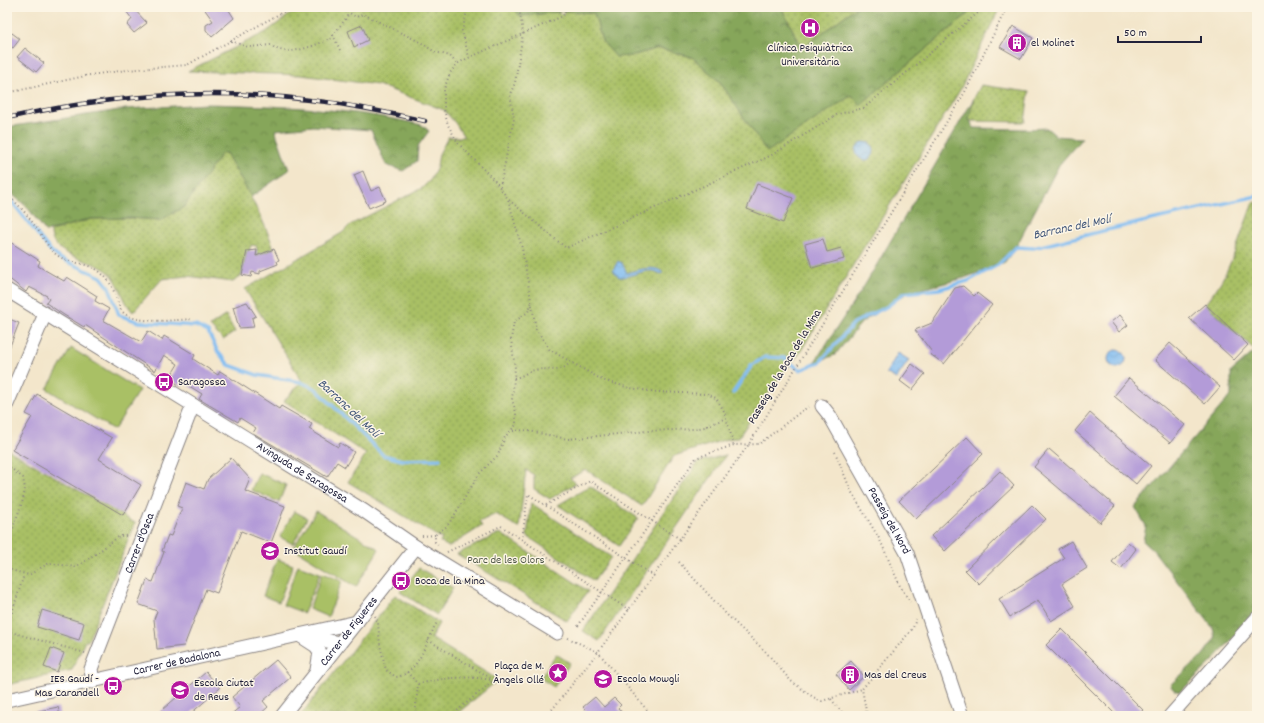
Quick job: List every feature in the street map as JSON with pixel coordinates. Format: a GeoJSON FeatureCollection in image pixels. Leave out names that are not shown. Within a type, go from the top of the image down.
{"type":"FeatureCollection","features":[{"type":"Feature","properties":{"kind":"street","name":"Avinguda de Saragossa"},"geometry":{"type":"LineString","coordinates":[[7,290],[364,511],[417,542],[557,633]]}},
{"type":"Feature","properties":{"kind":"street"},"geometry":{"type":"LineString","coordinates":[[8,398],[45,314]]}},
{"type":"Feature","properties":{"kind":"street","name":"Carrer d'Osca"},"geometry":{"type":"LineString","coordinates":[[93,682],[91,669],[193,405]]}},
{"type":"Feature","properties":{"kind":"street","name":"Passeig del Nord"},"geometry":{"type":"LineString","coordinates":[[822,406],[830,416],[907,552],[962,716]]}},
{"type":"Feature","properties":{"kind":"street","name":"Carrer de Figueres"},"geometry":{"type":"LineString","coordinates":[[282,716],[357,622],[417,542]]}},
{"type":"Feature","properties":{"kind":"street"},"geometry":{"type":"LineString","coordinates":[[1170,716],[1257,618]]}},
{"type":"Feature","properties":{"kind":"street","name":"Carrer de Badalona"},"geometry":{"type":"LineString","coordinates":[[7,700],[357,622]]}},
{"type":"Feature","properties":{"kind":"street"},"geometry":{"type":"LineString","coordinates":[[323,630],[337,634],[339,643]]}},
{"type":"Feature","properties":{"kind":"street"},"geometry":{"type":"LineString","coordinates":[[299,636],[316,646],[320,652],[317,672]]}},
{"type":"Feature","properties":{"kind":"street","name":"Carrer de Badalona"},"geometry":{"type":"LineString","coordinates":[[299,636],[339,643]]}},
{"type":"Feature","properties":{"kind":"path"},"geometry":{"type":"LineString","coordinates":[[7,93],[127,70],[187,65],[292,7]]}},
{"type":"Feature","properties":{"kind":"path"},"geometry":{"type":"LineString","coordinates":[[340,7],[348,14],[356,17],[363,14],[383,23],[420,42],[435,52],[450,56],[457,64]]}},
{"type":"Feature","properties":{"kind":"path"},"geometry":{"type":"LineString","coordinates":[[468,7],[462,31],[469,58]]}},
{"type":"Feature","properties":{"kind":"path"},"geometry":{"type":"LineString","coordinates":[[500,187],[514,119],[510,94],[515,82],[523,33],[519,7]]}},
{"type":"Feature","properties":{"kind":"path"},"geometry":{"type":"LineString","coordinates":[[567,7],[563,16],[457,64],[450,74],[444,89],[444,110],[448,125],[458,143],[500,187],[508,199],[566,248],[770,156],[838,114],[864,108],[985,7]]}},
{"type":"Feature","properties":{"kind":"path","name":"Passeig de la Boca de la Mina"},"geometry":{"type":"LineString","coordinates":[[547,716],[598,652],[749,444],[965,92],[1006,7]]}},
{"type":"Feature","properties":{"kind":"path"},"geometry":{"type":"LineString","coordinates":[[231,41],[248,47],[270,45],[278,51],[316,46],[321,41],[332,38],[348,14]]}},
{"type":"Feature","properties":{"kind":"path"},"geometry":{"type":"LineString","coordinates":[[333,35],[340,50]]}},
{"type":"Feature","properties":{"kind":"path"},"geometry":{"type":"LineString","coordinates":[[7,195],[14,200],[38,230],[49,247],[60,257],[101,272],[111,284],[121,309],[126,315],[141,320],[192,319]]}},
{"type":"Feature","properties":{"kind":"path"},"geometry":{"type":"LineString","coordinates":[[508,199],[522,248],[536,329],[550,350],[602,380],[630,388],[657,392],[707,394],[716,398],[726,418],[734,445]]}},
{"type":"Feature","properties":{"kind":"path"},"geometry":{"type":"LineString","coordinates":[[417,542],[435,535],[447,526],[480,474],[498,455],[505,437],[516,425],[517,419],[512,400],[515,357],[511,339],[514,322],[528,312],[532,302]]}},
{"type":"Feature","properties":{"kind":"path"},"geometry":{"type":"LineString","coordinates":[[514,378],[522,377],[534,370],[560,370],[570,362]]}},
{"type":"Feature","properties":{"kind":"path"},"geometry":{"type":"LineString","coordinates":[[578,626],[696,458],[734,445],[759,444],[803,410],[814,404],[822,406]]}},
{"type":"Feature","properties":{"kind":"path"},"geometry":{"type":"LineString","coordinates":[[512,431],[524,430],[568,439],[648,431],[693,429],[705,427],[726,418]]}},
{"type":"Feature","properties":{"kind":"path"},"geometry":{"type":"LineString","coordinates":[[834,449],[851,491],[880,540],[900,586],[912,605]]}},
{"type":"Feature","properties":{"kind":"path"},"geometry":{"type":"LineString","coordinates":[[7,465],[23,478],[25,489],[7,544]]}},
{"type":"Feature","properties":{"kind":"path"},"geometry":{"type":"LineString","coordinates":[[546,505],[590,481],[680,539]]}},
{"type":"Feature","properties":{"kind":"path"},"geometry":{"type":"LineString","coordinates":[[522,540],[528,494],[654,576]]}},
{"type":"Feature","properties":{"kind":"path"},"geometry":{"type":"LineString","coordinates":[[447,552],[501,526],[629,610]]}},
{"type":"Feature","properties":{"kind":"path"},"geometry":{"type":"LineString","coordinates":[[7,569],[24,575],[32,574],[50,563],[76,567],[92,555],[101,551],[120,536],[128,535],[132,538]]}},
{"type":"Feature","properties":{"kind":"path"},"geometry":{"type":"LineString","coordinates":[[435,535],[435,542],[440,547]]}},
{"type":"Feature","properties":{"kind":"path"},"geometry":{"type":"LineString","coordinates":[[679,562],[727,615],[766,652],[790,681],[813,697],[822,701],[862,689],[913,628],[916,619],[914,612]]}},
{"type":"Feature","properties":{"kind":"path"},"geometry":{"type":"LineString","coordinates":[[7,628],[24,575]]}},
{"type":"Feature","properties":{"kind":"path"},"geometry":{"type":"LineString","coordinates":[[374,615],[378,623],[380,644],[386,670],[396,677],[407,672],[420,658],[437,622]]}},
{"type":"Feature","properties":{"kind":"path"},"geometry":{"type":"LineString","coordinates":[[7,631],[86,654]]}},
{"type":"Feature","properties":{"kind":"path"},"geometry":{"type":"LineString","coordinates":[[557,633],[598,652],[652,716]]}},
{"type":"Feature","properties":{"kind":"path"},"geometry":{"type":"LineString","coordinates":[[428,640],[494,680]]}},
{"type":"Feature","properties":{"kind":"path"},"geometry":{"type":"LineString","coordinates":[[407,672],[418,684],[415,716]]}},
{"type":"Feature","properties":{"kind":"path"},"geometry":{"type":"LineString","coordinates":[[418,684],[441,678],[458,677],[494,680]]}},
{"type":"Feature","properties":{"kind":"path"},"geometry":{"type":"LineString","coordinates":[[451,716],[494,680]]}},
{"type":"Feature","properties":{"kind":"path"},"geometry":{"type":"LineString","coordinates":[[862,689],[867,716]]}},
{"type":"Feature","properties":{"kind":"path"},"geometry":{"type":"LineString","coordinates":[[830,699],[845,716]]}},
{"type":"Feature","properties":{"kind":"green space"},"geometry":{"type":"Polygon","coordinates":[[[300,7],[513,7],[521,16],[558,12],[563,15],[565,11],[594,13],[602,41],[631,56],[658,48],[692,57],[720,82],[767,151],[852,95],[860,105],[976,7],[1000,7],[960,90],[799,354],[782,373],[738,438],[727,439],[674,456],[642,506],[586,470],[570,478],[576,483],[550,499],[534,489],[534,475],[526,470],[519,528],[496,514],[479,522],[482,526],[449,547],[440,542],[442,539],[348,482],[366,454],[284,401],[302,381],[245,289],[342,233],[350,225],[422,188],[431,179],[437,166],[439,154],[448,137],[464,137],[456,124],[444,110],[378,85],[301,75],[188,71],[266,32],[300,7]]]}},
{"type":"Feature","properties":{"kind":"green space"},"geometry":{"type":"Polygon","coordinates":[[[513,7],[781,7],[802,48],[857,7],[976,7],[860,105],[852,95],[767,152],[720,82],[692,57],[658,48],[631,56],[616,57],[602,41],[594,13],[565,11],[520,16],[513,7]]]}},
{"type":"Feature","properties":{"kind":"green space","name":"Clínica Psiquiàtrica Universitària"},"geometry":{"type":"Polygon","coordinates":[[[781,7],[857,7],[802,48],[781,7]]]}},
{"type":"Feature","properties":{"kind":"green space"},"geometry":{"type":"Polygon","coordinates":[[[981,85],[1029,92],[1025,122],[970,121],[969,119],[973,100],[981,85]]]}},
{"type":"Feature","properties":{"kind":"green space"},"geometry":{"type":"Polygon","coordinates":[[[973,100],[969,119],[974,128],[1047,128],[1056,136],[1082,138],[1059,165],[1016,247],[1004,263],[964,278],[907,293],[862,322],[835,355],[814,363],[866,283],[973,100]]]}},
{"type":"Feature","properties":{"kind":"green space"},"geometry":{"type":"Polygon","coordinates":[[[207,104],[342,111],[396,119],[422,125],[429,131],[418,146],[417,161],[403,171],[386,165],[371,130],[313,126],[275,130],[289,170],[251,197],[226,153],[222,153],[184,207],[161,220],[127,218],[91,219],[46,232],[27,207],[7,190],[7,127],[126,109],[207,104]]]}},
{"type":"Feature","properties":{"kind":"green space"},"geometry":{"type":"Polygon","coordinates":[[[222,153],[226,153],[246,188],[264,224],[274,249],[256,256],[257,246],[251,245],[249,251],[247,251],[242,275],[233,282],[187,276],[162,279],[133,312],[111,274],[99,266],[72,256],[57,246],[52,239],[51,231],[91,219],[127,218],[161,220],[222,153]]]}},
{"type":"Feature","properties":{"kind":"green space"},"geometry":{"type":"Polygon","coordinates":[[[1257,202],[1257,352],[1205,304],[1217,288],[1228,269],[1253,203],[1257,202]]]}},
{"type":"Feature","properties":{"kind":"green space"},"geometry":{"type":"Polygon","coordinates":[[[226,315],[235,332],[223,340],[210,326],[226,315]]]}},
{"type":"Feature","properties":{"kind":"green space"},"geometry":{"type":"Polygon","coordinates":[[[71,348],[139,390],[114,430],[47,389],[71,348]]]}},
{"type":"Feature","properties":{"kind":"green space"},"geometry":{"type":"Polygon","coordinates":[[[1255,351],[1257,352],[1257,611],[1211,663],[1180,692],[1174,690],[1170,685],[1203,655],[1215,638],[1213,628],[1153,550],[1143,541],[1146,526],[1135,507],[1231,395],[1231,372],[1255,351]]]}},
{"type":"Feature","properties":{"kind":"green space"},"geometry":{"type":"Polygon","coordinates":[[[7,449],[135,523],[88,641],[85,641],[72,670],[7,685],[7,449]]]}},
{"type":"Feature","properties":{"kind":"green space"},"geometry":{"type":"Polygon","coordinates":[[[726,455],[599,641],[583,631],[698,462],[726,455]]]}},
{"type":"Feature","properties":{"kind":"green space"},"geometry":{"type":"Polygon","coordinates":[[[259,473],[286,485],[279,502],[251,490],[259,473]]]}},
{"type":"Feature","properties":{"kind":"green space"},"geometry":{"type":"Polygon","coordinates":[[[590,486],[638,518],[619,546],[558,505],[590,486]]]}},
{"type":"Feature","properties":{"kind":"green space"},"geometry":{"type":"Polygon","coordinates":[[[531,503],[611,557],[594,581],[527,536],[531,503]]]}},
{"type":"Feature","properties":{"kind":"green space"},"geometry":{"type":"Polygon","coordinates":[[[294,511],[307,518],[293,544],[280,537],[294,511]]]}},
{"type":"Feature","properties":{"kind":"green space"},"geometry":{"type":"Polygon","coordinates":[[[316,511],[379,549],[356,587],[293,548],[316,511]]]}},
{"type":"Feature","properties":{"kind":"green space","name":"Parc de les Olors"},"geometry":{"type":"Polygon","coordinates":[[[500,533],[588,591],[567,621],[457,554],[500,533]]]}},
{"type":"Feature","properties":{"kind":"green space"},"geometry":{"type":"Polygon","coordinates":[[[277,559],[293,565],[279,602],[263,596],[277,559]]]}},
{"type":"Feature","properties":{"kind":"green space"},"geometry":{"type":"Polygon","coordinates":[[[298,565],[320,573],[304,613],[283,605],[298,565]]]}},
{"type":"Feature","properties":{"kind":"green space"},"geometry":{"type":"Polygon","coordinates":[[[419,568],[453,588],[437,615],[400,592],[419,568]]]}},
{"type":"Feature","properties":{"kind":"green space"},"geometry":{"type":"Polygon","coordinates":[[[322,573],[342,581],[328,617],[309,609],[322,573]]]}},
{"type":"Feature","properties":{"kind":"green space"},"geometry":{"type":"Polygon","coordinates":[[[395,595],[439,623],[431,638],[498,680],[454,716],[300,716],[395,595]]]}},
{"type":"Feature","properties":{"kind":"green space"},"geometry":{"type":"Polygon","coordinates":[[[556,654],[570,663],[554,687],[540,678],[556,654]]]}},
{"type":"Feature","properties":{"kind":"water"},"geometry":{"type":"Polygon","coordinates":[[[861,142],[869,142],[874,147],[872,158],[869,160],[861,160],[856,155],[856,147],[861,142]]]}},
{"type":"Feature","properties":{"kind":"water"},"geometry":{"type":"Polygon","coordinates":[[[618,261],[622,263],[627,273],[651,268],[660,270],[663,273],[661,274],[645,271],[630,276],[619,277],[613,270],[618,261]]]}},
{"type":"Feature","properties":{"kind":"water"},"geometry":{"type":"Polygon","coordinates":[[[1113,350],[1121,350],[1126,355],[1124,366],[1121,368],[1113,368],[1108,363],[1108,355],[1113,350]]]}},
{"type":"Feature","properties":{"kind":"water"},"geometry":{"type":"Polygon","coordinates":[[[898,353],[909,360],[896,379],[886,373],[898,353]]]}},
{"type":"Feature","properties":{"kind":"building"},"geometry":{"type":"Polygon","coordinates":[[[123,7],[132,7],[147,23],[134,33],[127,25],[132,19],[123,7]]]}},
{"type":"Feature","properties":{"kind":"building"},"geometry":{"type":"Polygon","coordinates":[[[203,7],[227,7],[234,18],[212,37],[206,30],[206,25],[213,21],[203,7]]]}},
{"type":"Feature","properties":{"kind":"building"},"geometry":{"type":"Polygon","coordinates":[[[362,25],[368,40],[354,47],[348,31],[362,25]]]}},
{"type":"Feature","properties":{"kind":"building","name":"el Molinet"},"geometry":{"type":"Polygon","coordinates":[[[1013,26],[1033,38],[1021,59],[1000,47],[1013,26]]]}},
{"type":"Feature","properties":{"kind":"building"},"geometry":{"type":"Polygon","coordinates":[[[12,33],[20,39],[13,48],[7,44],[7,38],[12,33]]]}},
{"type":"Feature","properties":{"kind":"building"},"geometry":{"type":"Polygon","coordinates":[[[25,48],[44,63],[36,72],[17,57],[25,48]]]}},
{"type":"Feature","properties":{"kind":"building"},"geometry":{"type":"Polygon","coordinates":[[[363,171],[371,191],[380,187],[386,201],[369,208],[354,175],[363,171]]]}},
{"type":"Feature","properties":{"kind":"building"},"geometry":{"type":"Polygon","coordinates":[[[757,184],[793,198],[783,223],[747,209],[757,184]]]}},
{"type":"Feature","properties":{"kind":"building"},"geometry":{"type":"Polygon","coordinates":[[[823,239],[827,252],[841,248],[844,259],[812,268],[805,244],[823,239]]]}},
{"type":"Feature","properties":{"kind":"building"},"geometry":{"type":"Polygon","coordinates":[[[10,242],[40,261],[38,266],[64,281],[67,277],[97,296],[95,301],[109,309],[103,320],[141,342],[148,331],[162,340],[164,336],[195,355],[193,359],[218,375],[220,371],[279,409],[281,406],[312,424],[309,429],[338,447],[340,443],[354,452],[345,467],[337,462],[327,477],[253,433],[256,428],[240,418],[238,422],[199,399],[202,394],[186,384],[182,382],[181,386],[169,379],[178,364],[164,355],[155,371],[85,325],[84,327],[46,303],[49,299],[47,296],[29,287],[26,292],[7,277],[7,247],[10,242]]]}},
{"type":"Feature","properties":{"kind":"building"},"geometry":{"type":"Polygon","coordinates":[[[274,249],[279,260],[277,261],[278,264],[260,271],[260,274],[252,272],[251,277],[242,275],[247,251],[257,250],[256,256],[274,249]]]}},
{"type":"Feature","properties":{"kind":"building"},"geometry":{"type":"Polygon","coordinates":[[[963,286],[974,296],[977,293],[992,305],[944,364],[930,354],[932,352],[915,330],[932,323],[955,288],[963,286]]]}},
{"type":"Feature","properties":{"kind":"building"},"geometry":{"type":"Polygon","coordinates":[[[247,302],[256,316],[252,318],[254,327],[239,328],[233,307],[247,302]]]}},
{"type":"Feature","properties":{"kind":"building"},"geometry":{"type":"Polygon","coordinates":[[[1205,304],[1248,345],[1234,360],[1189,318],[1205,304]]]}},
{"type":"Feature","properties":{"kind":"building"},"geometry":{"type":"Polygon","coordinates":[[[1120,315],[1128,325],[1119,332],[1111,322],[1120,315]]]}},
{"type":"Feature","properties":{"kind":"building"},"geometry":{"type":"Polygon","coordinates":[[[7,318],[19,323],[8,351],[7,351],[7,318]]]}},
{"type":"Feature","properties":{"kind":"building"},"geometry":{"type":"Polygon","coordinates":[[[1170,343],[1220,387],[1205,404],[1155,360],[1170,343]]]}},
{"type":"Feature","properties":{"kind":"building"},"geometry":{"type":"Polygon","coordinates":[[[912,364],[925,374],[912,390],[900,381],[912,364]]]}},
{"type":"Feature","properties":{"kind":"building"},"geometry":{"type":"Polygon","coordinates":[[[1129,378],[1185,425],[1170,443],[1114,396],[1129,378]]]}},
{"type":"Feature","properties":{"kind":"building"},"geometry":{"type":"Polygon","coordinates":[[[37,394],[112,438],[99,459],[141,485],[123,515],[12,450],[32,417],[26,414],[37,394]]]}},
{"type":"Feature","properties":{"kind":"building"},"geometry":{"type":"Polygon","coordinates":[[[1090,413],[1151,466],[1136,484],[1075,431],[1090,413]]]}},
{"type":"Feature","properties":{"kind":"building"},"geometry":{"type":"Polygon","coordinates":[[[967,437],[983,454],[916,519],[899,501],[967,437]]]}},
{"type":"Feature","properties":{"kind":"building"},"geometry":{"type":"Polygon","coordinates":[[[1049,449],[1115,506],[1100,523],[1034,467],[1049,449]]]}},
{"type":"Feature","properties":{"kind":"building"},"geometry":{"type":"Polygon","coordinates":[[[231,458],[250,479],[245,491],[285,506],[271,543],[241,531],[217,593],[206,589],[184,646],[157,649],[154,619],[157,611],[138,604],[147,580],[153,582],[164,552],[162,551],[168,535],[171,536],[182,508],[177,506],[186,482],[204,489],[208,479],[231,458]]]}},
{"type":"Feature","properties":{"kind":"building"},"geometry":{"type":"Polygon","coordinates":[[[1000,471],[1014,486],[945,551],[931,536],[1000,471]]]}},
{"type":"Feature","properties":{"kind":"building"},"geometry":{"type":"Polygon","coordinates":[[[1032,505],[1046,519],[979,584],[965,570],[1032,505]]]}},
{"type":"Feature","properties":{"kind":"building"},"geometry":{"type":"Polygon","coordinates":[[[1071,541],[1087,568],[1062,584],[1075,606],[1051,621],[1038,600],[1010,617],[999,599],[1064,558],[1058,549],[1071,541]]]}},
{"type":"Feature","properties":{"kind":"building"},"geometry":{"type":"Polygon","coordinates":[[[1128,542],[1136,549],[1121,569],[1112,562],[1128,542]]]}},
{"type":"Feature","properties":{"kind":"building"},"geometry":{"type":"Polygon","coordinates":[[[42,610],[84,623],[79,640],[37,627],[42,610]]]}},
{"type":"Feature","properties":{"kind":"building"},"geometry":{"type":"Polygon","coordinates":[[[1062,629],[1143,710],[1137,716],[1117,716],[1046,645],[1062,629]]]}},
{"type":"Feature","properties":{"kind":"building"},"geometry":{"type":"Polygon","coordinates":[[[51,648],[64,653],[57,672],[44,667],[51,648]]]}},
{"type":"Feature","properties":{"kind":"building"},"geometry":{"type":"Polygon","coordinates":[[[276,660],[291,677],[263,701],[268,707],[258,716],[229,716],[240,707],[232,697],[276,660]]]}},
{"type":"Feature","properties":{"kind":"building","name":"Mas del Creus"},"geometry":{"type":"Polygon","coordinates":[[[851,661],[864,676],[849,690],[836,674],[851,661]]]}},
{"type":"Feature","properties":{"kind":"building"},"geometry":{"type":"Polygon","coordinates":[[[206,672],[220,688],[188,716],[155,716],[206,672]]]}},
{"type":"Feature","properties":{"kind":"building"},"geometry":{"type":"Polygon","coordinates":[[[595,697],[604,707],[614,698],[621,705],[618,708],[625,716],[579,716],[586,710],[583,707],[595,697]]]}},
{"type":"Feature","properties":{"kind":"building"},"geometry":{"type":"Polygon","coordinates":[[[58,707],[60,716],[34,716],[34,712],[58,707]]]}},
{"type":"Feature","properties":{"kind":"waterway","name":"Barranc del Molí"},"geometry":{"type":"LineString","coordinates":[[733,393],[752,365],[765,357],[784,358],[800,370],[820,362],[854,323],[888,306],[904,293],[939,289],[968,281],[998,265],[1016,247],[1033,248],[1257,196]]}},
{"type":"Feature","properties":{"kind":"waterway","name":"Barranc del Molí"},"geometry":{"type":"LineString","coordinates":[[7,198],[12,202],[49,249],[59,258],[101,277],[109,287],[119,315],[139,322],[196,326],[208,332],[218,352],[229,365],[257,375],[301,382],[316,389],[383,455],[402,460],[440,459]]}},
{"type":"Feature","properties":{"kind":"railway"},"geometry":{"type":"LineString","coordinates":[[7,118],[45,110],[123,99],[201,94],[279,97],[318,101],[385,112],[425,121]]}},
{"type":"Feature","properties":{"kind":"place","name":"Clínica Psiquiàtrica Universitària"},"geometry":{"type":"Point","coordinates":[810,28]}},
{"type":"Feature","properties":{"kind":"place","name":"el Molinet"},"geometry":{"type":"Point","coordinates":[1017,43]}},
{"type":"Feature","properties":{"kind":"place","name":"Saragossa"},"geometry":{"type":"Point","coordinates":[164,382]}},
{"type":"Feature","properties":{"kind":"place","name":"Institut Gaudí"},"geometry":{"type":"Point","coordinates":[270,551]}},
{"type":"Feature","properties":{"kind":"place","name":"Boca de la Mina"},"geometry":{"type":"Point","coordinates":[401,581]}},
{"type":"Feature","properties":{"kind":"place","name":"Plaça de M. Àngels Ollé"},"geometry":{"type":"Point","coordinates":[558,673]}},
{"type":"Feature","properties":{"kind":"place","name":"Mas del Creus"},"geometry":{"type":"Point","coordinates":[850,675]}},
{"type":"Feature","properties":{"kind":"place","name":"Escola Mowgli"},"geometry":{"type":"Point","coordinates":[603,679]}},
{"type":"Feature","properties":{"kind":"place","name":"IES Gaudí - Mas Carandell"},"geometry":{"type":"Point","coordinates":[113,686]}},
{"type":"Feature","properties":{"kind":"place","name":"Escola Ciutat de Reus"},"geometry":{"type":"Point","coordinates":[180,690]}}]}
